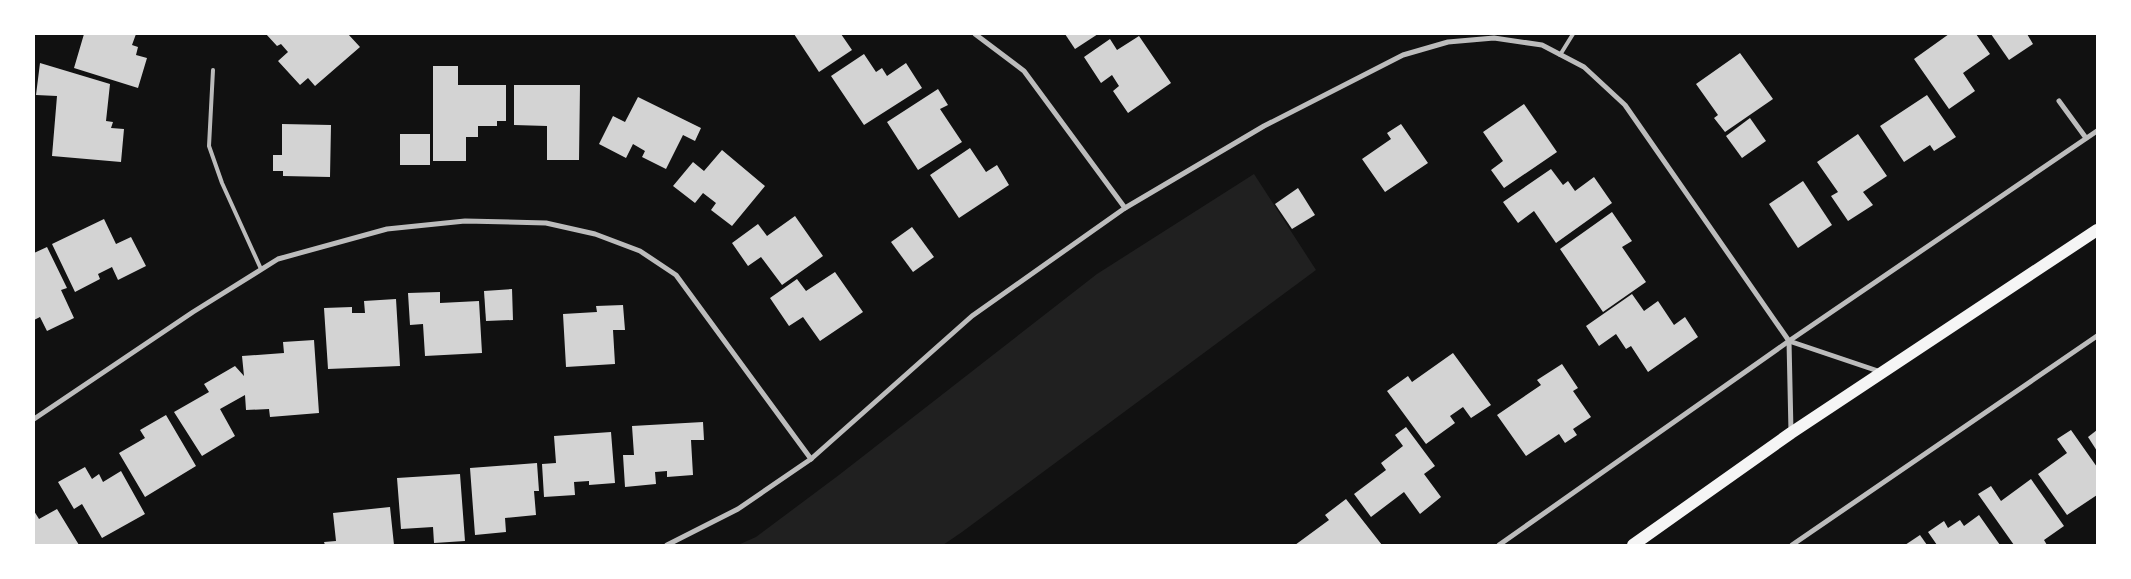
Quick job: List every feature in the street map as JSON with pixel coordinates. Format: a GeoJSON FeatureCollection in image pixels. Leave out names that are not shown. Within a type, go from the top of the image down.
{"type":"FeatureCollection","features":[{"type":"Feature","properties":{"kind":"main road"},"geometry":{"type":"LineString","coordinates":[[1633,545],[1791,433],[2097,230]]}},
{"type":"Feature","properties":{"kind":"street"},"geometry":{"type":"LineString","coordinates":[[975,34],[1024,71],[1125,208]]}},
{"type":"Feature","properties":{"kind":"street"},"geometry":{"type":"LineString","coordinates":[[667,545],[738,509],[811,459],[972,316],[1125,208],[1264,126],[1403,55],[1448,42],[1494,38],[1542,46],[1584,67],[1625,104],[1789,341],[1791,433]]}},
{"type":"Feature","properties":{"kind":"street"},"geometry":{"type":"LineString","coordinates":[[2059,101],[2086,138]]}},
{"type":"Feature","properties":{"kind":"street"},"geometry":{"type":"LineString","coordinates":[[1499,545],[1789,341],[2097,130]]}},
{"type":"Feature","properties":{"kind":"street"},"geometry":{"type":"LineString","coordinates":[[34,419],[193,312],[278,259],[387,229],[465,221],[537,223],[595,234],[640,251],[676,276],[811,459]]}},
{"type":"Feature","properties":{"kind":"street"},"geometry":{"type":"LineString","coordinates":[[1792,545],[2097,336]]}},
{"type":"Feature","properties":{"kind":"street"},"geometry":{"type":"LineString","coordinates":[[1789,341],[1882,372]]}},
{"type":"Feature","properties":{"kind":"lane"},"geometry":{"type":"LineString","coordinates":[[1560,55],[1573,34]]}},
{"type":"Feature","properties":{"kind":"lane"},"geometry":{"type":"LineString","coordinates":[[213,70],[209,146],[222,183],[261,269]]}},
{"type":"Feature","properties":{"kind":"shaded area"},"geometry":{"type":"Polygon","coordinates":[[[1254,174],[1316,270],[962,532],[943,545],[738,545],[756,537],[839,475],[1097,274],[1254,174]]]}},
{"type":"Feature","properties":{"kind":"building"},"geometry":{"type":"Polygon","coordinates":[[[84,34],[136,34],[132,45],[138,47],[136,55],[147,58],[138,88],[74,68],[84,34]]]}},
{"type":"Feature","properties":{"kind":"building"},"geometry":{"type":"Polygon","coordinates":[[[266,34],[348,34],[360,47],[315,86],[308,78],[300,85],[278,61],[288,52],[281,44],[277,46],[266,34]]]}},
{"type":"Feature","properties":{"kind":"building"},"geometry":{"type":"Polygon","coordinates":[[[794,34],[841,34],[852,50],[819,72],[794,34]]]}},
{"type":"Feature","properties":{"kind":"building"},"geometry":{"type":"Polygon","coordinates":[[[1065,34],[1098,34],[1075,49],[1065,34]]]}},
{"type":"Feature","properties":{"kind":"building"},"geometry":{"type":"Polygon","coordinates":[[[1949,34],[1976,34],[1990,54],[1963,73],[1975,91],[1949,109],[1914,59],[1949,34]]]}},
{"type":"Feature","properties":{"kind":"building"},"geometry":{"type":"Polygon","coordinates":[[[1991,34],[2027,34],[2033,44],[2009,60],[1991,34]]]}},
{"type":"Feature","properties":{"kind":"building"},"geometry":{"type":"Polygon","coordinates":[[[1139,36],[1171,83],[1128,113],[1113,91],[1119,86],[1112,75],[1101,83],[1084,57],[1110,39],[1117,50],[1139,36]]]}},
{"type":"Feature","properties":{"kind":"building"},"geometry":{"type":"Polygon","coordinates":[[[1740,53],[1773,99],[1725,132],[1714,118],[1718,115],[1696,84],[1740,53]]]}},
{"type":"Feature","properties":{"kind":"building"},"geometry":{"type":"Polygon","coordinates":[[[864,54],[876,72],[882,68],[887,76],[906,63],[922,88],[864,125],[831,76],[864,54]]]}},
{"type":"Feature","properties":{"kind":"building"},"geometry":{"type":"Polygon","coordinates":[[[40,63],[110,84],[106,121],[113,122],[111,128],[124,129],[121,162],[52,156],[57,96],[36,95],[40,63]]]}},
{"type":"Feature","properties":{"kind":"building"},"geometry":{"type":"Polygon","coordinates":[[[433,66],[458,66],[458,85],[506,85],[506,121],[497,121],[497,126],[478,126],[478,137],[466,137],[466,161],[433,161],[433,66]]]}},
{"type":"Feature","properties":{"kind":"building"},"geometry":{"type":"Polygon","coordinates":[[[514,85],[580,85],[579,160],[547,160],[547,126],[514,125],[514,85]]]}},
{"type":"Feature","properties":{"kind":"building"},"geometry":{"type":"Polygon","coordinates":[[[938,89],[948,105],[940,109],[962,142],[918,170],[887,122],[938,89]]]}},
{"type":"Feature","properties":{"kind":"building"},"geometry":{"type":"Polygon","coordinates":[[[1927,95],[1956,137],[1934,151],[1930,145],[1904,162],[1880,126],[1927,95]]]}},
{"type":"Feature","properties":{"kind":"building"},"geometry":{"type":"Polygon","coordinates":[[[638,97],[701,128],[695,141],[683,135],[666,169],[642,157],[645,151],[633,144],[626,158],[599,144],[613,116],[625,122],[638,97]]]}},
{"type":"Feature","properties":{"kind":"building"},"geometry":{"type":"Polygon","coordinates":[[[1524,104],[1557,152],[1504,188],[1491,170],[1503,161],[1483,132],[1524,104]]]}},
{"type":"Feature","properties":{"kind":"building"},"geometry":{"type":"Polygon","coordinates":[[[1750,118],[1766,141],[1742,158],[1726,136],[1750,118]]]}},
{"type":"Feature","properties":{"kind":"building"},"geometry":{"type":"Polygon","coordinates":[[[282,124],[331,125],[330,177],[283,176],[283,171],[273,171],[273,155],[282,155],[282,124]]]}},
{"type":"Feature","properties":{"kind":"building"},"geometry":{"type":"Polygon","coordinates":[[[1401,124],[1428,163],[1385,192],[1362,159],[1391,139],[1387,133],[1401,124]]]}},
{"type":"Feature","properties":{"kind":"building"},"geometry":{"type":"Polygon","coordinates":[[[400,134],[430,134],[430,165],[400,165],[400,134]]]}},
{"type":"Feature","properties":{"kind":"building"},"geometry":{"type":"Polygon","coordinates":[[[1858,134],[1887,176],[1863,192],[1873,205],[1848,221],[1831,196],[1838,192],[1817,162],[1858,134]]]}},
{"type":"Feature","properties":{"kind":"building"},"geometry":{"type":"Polygon","coordinates":[[[970,148],[986,172],[997,165],[1009,185],[959,218],[930,175],[970,148]]]}},
{"type":"Feature","properties":{"kind":"building"},"geometry":{"type":"Polygon","coordinates":[[[722,150],[765,186],[732,226],[711,210],[716,203],[703,193],[695,203],[673,186],[693,162],[704,171],[722,150]]]}},
{"type":"Feature","properties":{"kind":"building"},"geometry":{"type":"Polygon","coordinates":[[[1551,169],[1563,185],[1568,181],[1575,191],[1594,177],[1612,203],[1556,243],[1534,211],[1518,223],[1503,202],[1551,169]]]}},
{"type":"Feature","properties":{"kind":"building"},"geometry":{"type":"Polygon","coordinates":[[[1803,181],[1832,225],[1798,248],[1769,204],[1803,181]]]}},
{"type":"Feature","properties":{"kind":"building"},"geometry":{"type":"Polygon","coordinates":[[[1298,188],[1315,215],[1292,229],[1275,204],[1298,188]]]}},
{"type":"Feature","properties":{"kind":"building"},"geometry":{"type":"Polygon","coordinates":[[[1612,212],[1632,241],[1622,247],[1646,282],[1603,312],[1560,249],[1612,212]]]}},
{"type":"Feature","properties":{"kind":"building"},"geometry":{"type":"Polygon","coordinates":[[[795,216],[823,256],[782,285],[761,257],[748,266],[732,243],[758,224],[767,236],[795,216]]]}},
{"type":"Feature","properties":{"kind":"building"},"geometry":{"type":"Polygon","coordinates":[[[104,219],[116,244],[131,237],[146,266],[118,280],[112,267],[98,274],[100,279],[75,292],[52,244],[104,219]]]}},
{"type":"Feature","properties":{"kind":"building"},"geometry":{"type":"Polygon","coordinates":[[[912,227],[934,257],[913,272],[891,242],[912,227]]]}},
{"type":"Feature","properties":{"kind":"building"},"geometry":{"type":"Polygon","coordinates":[[[47,247],[67,288],[61,290],[74,318],[47,331],[40,317],[34,320],[34,253],[47,247]]]}},
{"type":"Feature","properties":{"kind":"building"},"geometry":{"type":"Polygon","coordinates":[[[835,272],[863,312],[820,341],[803,317],[789,326],[770,298],[797,279],[806,291],[835,272]]]}},
{"type":"Feature","properties":{"kind":"building"},"geometry":{"type":"Polygon","coordinates":[[[512,289],[513,320],[486,321],[484,291],[512,289]]]}},
{"type":"Feature","properties":{"kind":"building"},"geometry":{"type":"Polygon","coordinates":[[[440,292],[440,303],[479,301],[482,353],[425,356],[423,324],[410,325],[408,293],[440,292]]]}},
{"type":"Feature","properties":{"kind":"building"},"geometry":{"type":"Polygon","coordinates":[[[1632,294],[1644,311],[1658,301],[1674,325],[1685,317],[1698,337],[1648,372],[1631,346],[1626,349],[1616,334],[1599,346],[1586,326],[1632,294]]]}},
{"type":"Feature","properties":{"kind":"building"},"geometry":{"type":"Polygon","coordinates":[[[396,299],[400,366],[328,369],[324,308],[352,307],[352,313],[365,313],[364,301],[396,299]]]}},
{"type":"Feature","properties":{"kind":"building"},"geometry":{"type":"Polygon","coordinates":[[[623,305],[625,330],[613,330],[615,364],[566,367],[563,314],[597,312],[596,306],[623,305]]]}},
{"type":"Feature","properties":{"kind":"building"},"geometry":{"type":"Polygon","coordinates":[[[314,340],[319,413],[270,417],[269,409],[246,410],[245,395],[220,409],[235,436],[202,456],[174,412],[209,392],[204,384],[235,366],[244,376],[242,356],[284,353],[283,342],[314,340]]]}},
{"type":"Feature","properties":{"kind":"building"},"geometry":{"type":"Polygon","coordinates":[[[1453,353],[1491,405],[1471,418],[1463,407],[1450,416],[1455,423],[1426,444],[1387,391],[1408,376],[1412,382],[1453,353]]]}},
{"type":"Feature","properties":{"kind":"building"},"geometry":{"type":"Polygon","coordinates":[[[1562,364],[1578,388],[1573,391],[1591,417],[1573,429],[1577,435],[1565,443],[1559,434],[1526,456],[1497,415],[1541,385],[1537,380],[1562,364]]]}},
{"type":"Feature","properties":{"kind":"building"},"geometry":{"type":"Polygon","coordinates":[[[166,415],[196,466],[145,497],[119,453],[145,438],[140,430],[166,415]]]}},
{"type":"Feature","properties":{"kind":"building"},"geometry":{"type":"Polygon","coordinates":[[[703,422],[704,440],[691,440],[693,475],[667,477],[667,471],[655,472],[656,484],[625,487],[623,455],[634,455],[632,426],[703,422]]]}},
{"type":"Feature","properties":{"kind":"building"},"geometry":{"type":"Polygon","coordinates":[[[1406,427],[1435,466],[1424,474],[1441,497],[1420,514],[1404,492],[1371,517],[1354,494],[1386,470],[1381,463],[1403,446],[1395,435],[1406,427]]]}},
{"type":"Feature","properties":{"kind":"building"},"geometry":{"type":"Polygon","coordinates":[[[2071,430],[2097,467],[2097,495],[2067,515],[2038,474],[2067,453],[2057,439],[2071,430]]]}},
{"type":"Feature","properties":{"kind":"building"},"geometry":{"type":"Polygon","coordinates":[[[2097,430],[2097,451],[2088,437],[2097,430]]]}},
{"type":"Feature","properties":{"kind":"building"},"geometry":{"type":"Polygon","coordinates":[[[611,432],[615,483],[589,485],[589,481],[574,482],[575,495],[544,497],[542,464],[556,463],[554,436],[611,432]]]}},
{"type":"Feature","properties":{"kind":"building"},"geometry":{"type":"Polygon","coordinates":[[[537,463],[539,491],[534,491],[536,515],[505,518],[506,532],[475,535],[470,468],[537,463]]]}},
{"type":"Feature","properties":{"kind":"building"},"geometry":{"type":"Polygon","coordinates":[[[85,467],[92,479],[99,474],[103,482],[121,471],[145,514],[102,538],[82,504],[74,509],[58,482],[85,467]]]}},
{"type":"Feature","properties":{"kind":"building"},"geometry":{"type":"Polygon","coordinates":[[[460,474],[465,541],[434,543],[433,527],[401,529],[397,478],[460,474]]]}},
{"type":"Feature","properties":{"kind":"building"},"geometry":{"type":"Polygon","coordinates":[[[2031,479],[2064,526],[2044,540],[2047,545],[2014,545],[1978,494],[1991,486],[2001,501],[2031,479]]]}},
{"type":"Feature","properties":{"kind":"building"},"geometry":{"type":"Polygon","coordinates":[[[1346,499],[1382,545],[1295,545],[1329,520],[1325,515],[1346,499]]]}},
{"type":"Feature","properties":{"kind":"building"},"geometry":{"type":"Polygon","coordinates":[[[390,507],[394,545],[325,545],[324,542],[336,541],[333,513],[390,507]]]}},
{"type":"Feature","properties":{"kind":"building"},"geometry":{"type":"Polygon","coordinates":[[[57,509],[79,545],[34,545],[34,511],[39,519],[57,509]]]}},
{"type":"Feature","properties":{"kind":"building"},"geometry":{"type":"Polygon","coordinates":[[[1979,515],[2000,545],[1937,545],[1928,532],[1944,521],[1948,528],[1960,520],[1964,526],[1979,515]]]}},
{"type":"Feature","properties":{"kind":"building"},"geometry":{"type":"Polygon","coordinates":[[[1920,535],[1927,545],[1905,545],[1920,535]]]}}]}
